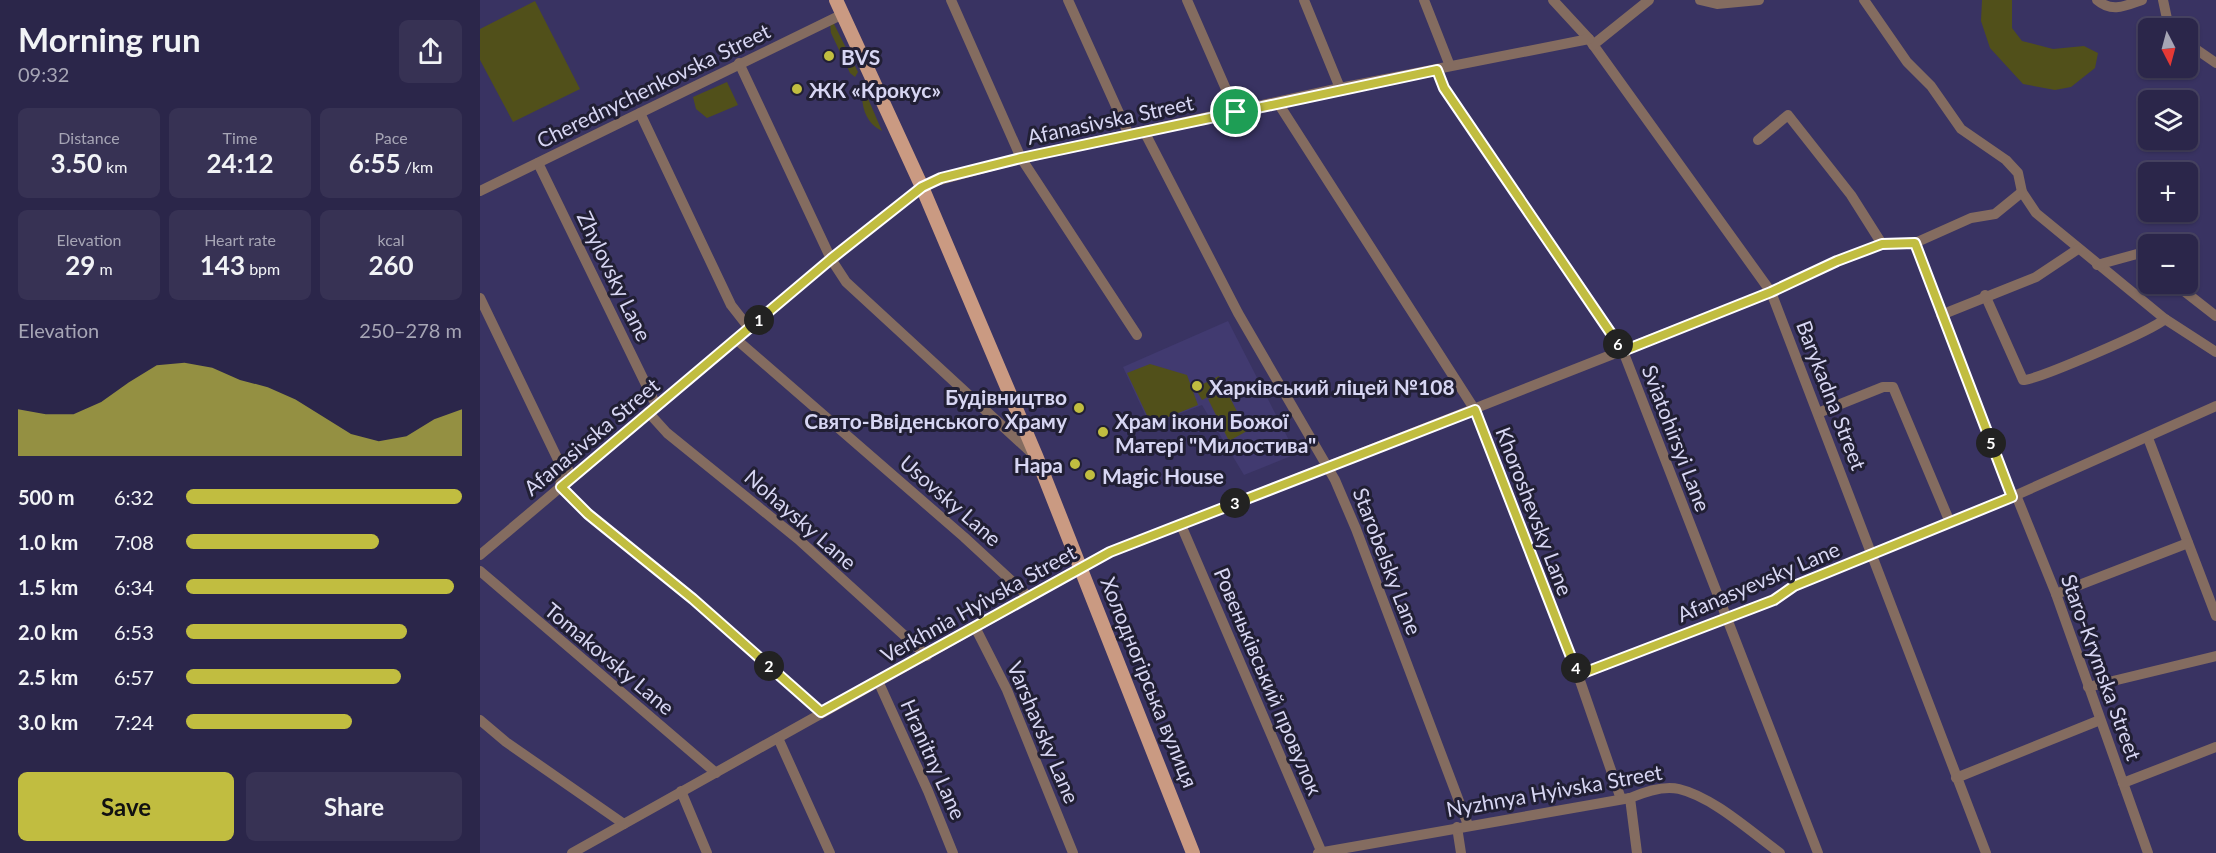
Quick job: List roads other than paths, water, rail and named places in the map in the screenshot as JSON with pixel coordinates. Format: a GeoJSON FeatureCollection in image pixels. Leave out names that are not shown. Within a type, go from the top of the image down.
{"type":"FeatureCollection","features":[{"type":"Feature","properties":{"kind":"main road","name":"Холодногірська вулиця"},"geometry":{"type":"LineString","coordinates":[[836,0],[922,187],[1037,458],[1082,567],[1193,853]]}},
{"type":"Feature","properties":{"kind":"street"},"geometry":{"type":"LineString","coordinates":[[951,0],[1021,158],[1137,335]]}},
{"type":"Feature","properties":{"kind":"street"},"geometry":{"type":"LineString","coordinates":[[1068,0],[1129,135]]}},
{"type":"Feature","properties":{"kind":"street"},"geometry":{"type":"LineString","coordinates":[[1187,0],[1236,112]]}},
{"type":"Feature","properties":{"kind":"street"},"geometry":{"type":"LineString","coordinates":[[1304,0],[1340,88]]}},
{"type":"Feature","properties":{"kind":"street"},"geometry":{"type":"LineString","coordinates":[[1424,0],[1450,66]]}},
{"type":"Feature","properties":{"kind":"street","name":"Barykadna Street"},"geometry":{"type":"LineString","coordinates":[[1553,0],[1591,42],[1771,292],[1986,853]]}},
{"type":"Feature","properties":{"kind":"street","name":"Afanasivska Street"},"geometry":{"type":"LineString","coordinates":[[481,551],[561,487],[831,259],[922,187],[941,178],[1021,158],[1145,133],[1340,88],[1450,66],[1591,42],[1649,0]]}},
{"type":"Feature","properties":{"kind":"street"},"geometry":{"type":"LineString","coordinates":[[1700,0],[1717,4],[1759,0]]}},
{"type":"Feature","properties":{"kind":"street"},"geometry":{"type":"LineString","coordinates":[[1864,0],[1901,54],[1931,86],[1961,129],[2006,160],[2018,173],[2022,192],[2036,213],[2165,319],[2216,352]]}},
{"type":"Feature","properties":{"kind":"street"},"geometry":{"type":"LineString","coordinates":[[2097,0],[2108,8],[2119,8],[2142,0]]}},
{"type":"Feature","properties":{"kind":"street"},"geometry":{"type":"LineString","coordinates":[[2163,0],[2167,18]]}},
{"type":"Feature","properties":{"kind":"street","name":"Cherednychenkovska Street"},"geometry":{"type":"LineString","coordinates":[[480,191],[843,14]]}},
{"type":"Feature","properties":{"kind":"street"},"geometry":{"type":"LineString","coordinates":[[2198,51],[2216,63]]}},
{"type":"Feature","properties":{"kind":"street"},"geometry":{"type":"LineString","coordinates":[[739,63],[831,259],[846,282],[1037,458]]}},
{"type":"Feature","properties":{"kind":"street","name":"Sviatohirsyi Lane"},"geometry":{"type":"LineString","coordinates":[[1437,70],[1444,88],[1623,351],[1818,853]]}},
{"type":"Feature","properties":{"kind":"street","name":"Khoroshevsky Lane"},"geometry":{"type":"LineString","coordinates":[[1278,103],[1475,410],[1625,798],[1637,853]]}},
{"type":"Feature","properties":{"kind":"street"},"geometry":{"type":"LineString","coordinates":[[640,113],[731,305],[749,328]]}},
{"type":"Feature","properties":{"kind":"street"},"geometry":{"type":"LineString","coordinates":[[1758,140],[1788,115],[1851,195],[1882,244]]}},
{"type":"Feature","properties":{"kind":"street","name":"Starobelsky Lane"},"geometry":{"type":"LineString","coordinates":[[1145,133],[1238,313],[1319,456],[1329,467],[1356,529],[1462,826],[1461,853]]}},
{"type":"Feature","properties":{"kind":"street","name":"Zhylovsky Lane"},"geometry":{"type":"LineString","coordinates":[[538,163],[652,409]]}},
{"type":"Feature","properties":{"kind":"street","name":"Verkhnia Hyivska Street"},"geometry":{"type":"LineString","coordinates":[[577,852],[821,712],[927,656],[1110,552],[1771,292],[1837,261],[1882,244],[1915,243],[1971,219],[1995,214],[2022,192]]}},
{"type":"Feature","properties":{"kind":"street","name":"Staro-Krymska Street"},"geometry":{"type":"LineString","coordinates":[[1915,243],[1941,315],[2056,594],[2148,853]]}},
{"type":"Feature","properties":{"kind":"street"},"geometry":{"type":"LineString","coordinates":[[1941,315],[1985,295],[2036,277],[2078,249]]}},
{"type":"Feature","properties":{"kind":"street"},"geometry":{"type":"LineString","coordinates":[[2097,265],[2138,255]]}},
{"type":"Feature","properties":{"kind":"street"},"geometry":{"type":"LineString","coordinates":[[2188,294],[2216,316]]}},
{"type":"Feature","properties":{"kind":"street"},"geometry":{"type":"LineString","coordinates":[[1985,295],[2023,380],[2109,348],[2158,326],[2165,319]]}},
{"type":"Feature","properties":{"kind":"street"},"geometry":{"type":"LineString","coordinates":[[480,298],[562,468],[561,487],[588,514],[693,599],[821,712]]}},
{"type":"Feature","properties":{"kind":"street","name":"Usovsky Lane"},"geometry":{"type":"LineString","coordinates":[[737,340],[964,537],[1029,597]]}},
{"type":"Feature","properties":{"kind":"street"},"geometry":{"type":"LineString","coordinates":[[1818,413],[1883,387],[1893,387],[1949,520]]}},
{"type":"Feature","properties":{"kind":"street","name":"Afanasyevsky Lane"},"geometry":{"type":"LineString","coordinates":[[1578,675],[1774,600],[1794,586],[1949,520],[2014,496],[2216,406]]}},
{"type":"Feature","properties":{"kind":"street","name":"Nohaysky Lane"},"geometry":{"type":"LineString","coordinates":[[652,409],[667,433],[798,539],[927,656]]}},
{"type":"Feature","properties":{"kind":"street"},"geometry":{"type":"LineString","coordinates":[[2148,438],[2216,616]]}},
{"type":"Feature","properties":{"kind":"street"},"geometry":{"type":"LineString","coordinates":[[562,468],[580,471]]}},
{"type":"Feature","properties":{"kind":"street","name":"Ровеньківський провулок"},"geometry":{"type":"LineString","coordinates":[[1181,525],[1320,853]]}},
{"type":"Feature","properties":{"kind":"street"},"geometry":{"type":"LineString","coordinates":[[2056,594],[2188,543]]}},
{"type":"Feature","properties":{"kind":"street","name":"Tomakovsky Lane"},"geometry":{"type":"LineString","coordinates":[[480,571],[716,773]]}},
{"type":"Feature","properties":{"kind":"street","name":"Varshavsky Lane"},"geometry":{"type":"LineString","coordinates":[[976,628],[1006,690],[1073,853]]}},
{"type":"Feature","properties":{"kind":"street"},"geometry":{"type":"LineString","coordinates":[[2088,687],[2216,656]]}},
{"type":"Feature","properties":{"kind":"street","name":"Hranitny Lane"},"geometry":{"type":"LineString","coordinates":[[878,681],[928,791],[952,853]]}},
{"type":"Feature","properties":{"kind":"street"},"geometry":{"type":"LineString","coordinates":[[480,720],[506,742],[624,824]]}},
{"type":"Feature","properties":{"kind":"street"},"geometry":{"type":"LineString","coordinates":[[1956,778],[2100,720]]}},
{"type":"Feature","properties":{"kind":"street"},"geometry":{"type":"LineString","coordinates":[[778,738],[830,853]]}},
{"type":"Feature","properties":{"kind":"street"},"geometry":{"type":"LineString","coordinates":[[2123,783],[2216,747]]}},
{"type":"Feature","properties":{"kind":"street","name":"Nyzhnya Hyivska Street"},"geometry":{"type":"LineString","coordinates":[[1320,853],[1625,798],[1650,790],[1677,788],[1701,796],[1780,853]]}},
{"type":"Feature","properties":{"kind":"street"},"geometry":{"type":"LineString","coordinates":[[681,791],[707,853]]}},
{"type":"Feature","properties":{"kind":"place","name":"BVS"},"geometry":{"type":"Point","coordinates":[829,56]}},
{"type":"Feature","properties":{"kind":"place","name":"ЖК «Крокус»"},"geometry":{"type":"Point","coordinates":[797,89]}},
{"type":"Feature","properties":{"kind":"place","name":"Харківський ліцей №108"},"geometry":{"type":"Point","coordinates":[1197,386]}},
{"type":"Feature","properties":{"kind":"place","name":"Будівництво Свято-Ввіденського Храму"},"geometry":{"type":"Point","coordinates":[1079,408]}},
{"type":"Feature","properties":{"kind":"place","name":"Храм ікони Божої Матері \"Милостива\""},"geometry":{"type":"Point","coordinates":[1103,432]}},
{"type":"Feature","properties":{"kind":"place","name":"Нара"},"geometry":{"type":"Point","coordinates":[1075,464]}},
{"type":"Feature","properties":{"kind":"place","name":"Magic House"},"geometry":{"type":"Point","coordinates":[1090,475]}}]}
